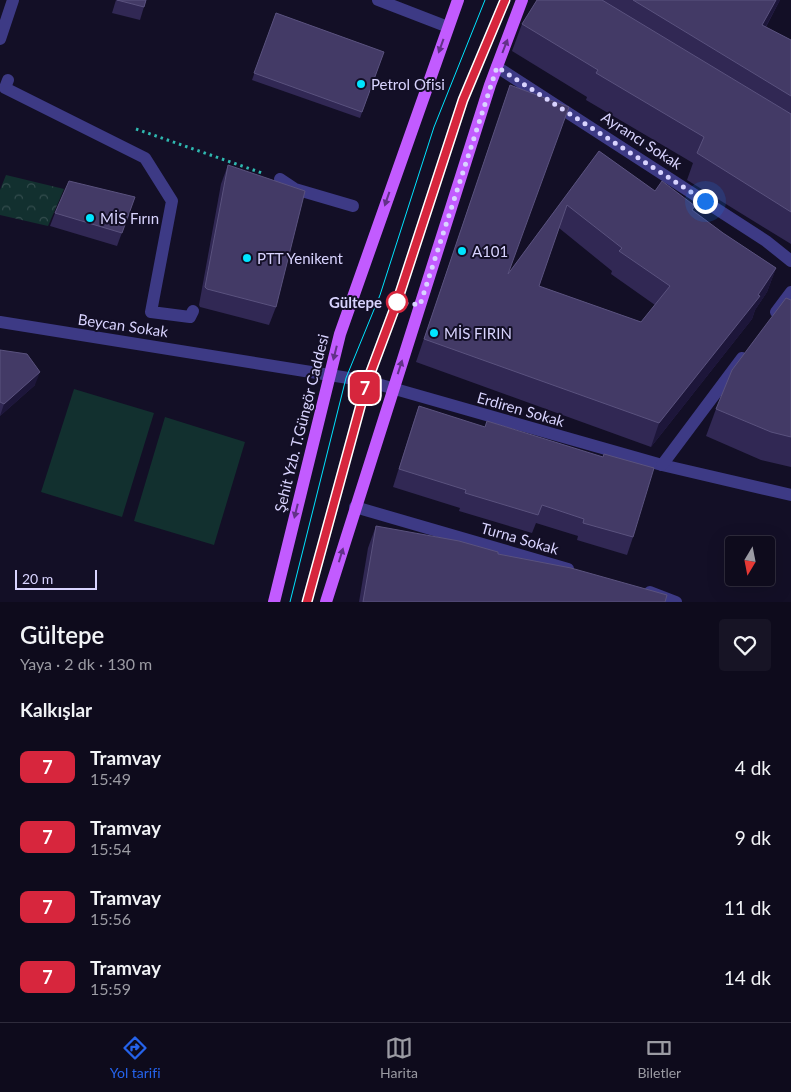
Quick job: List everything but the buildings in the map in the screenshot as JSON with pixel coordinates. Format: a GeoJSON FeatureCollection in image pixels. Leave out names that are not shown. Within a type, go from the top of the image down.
{"type":"FeatureCollection","features":[{"type":"Feature","properties":{"kind":"main road","name":"Şehit Yzb. T.Güngör Caddesi"},"geometry":{"type":"LineString","coordinates":[[274,602],[340,334],[458,0]]}},
{"type":"Feature","properties":{"kind":"main road"},"geometry":{"type":"LineString","coordinates":[[326,602],[497,67],[522,0]]}},
{"type":"Feature","properties":{"kind":"street"},"geometry":{"type":"LineString","coordinates":[[0,39],[13,0]]}},
{"type":"Feature","properties":{"kind":"street"},"geometry":{"type":"LineString","coordinates":[[378,0],[448,27]]}},
{"type":"Feature","properties":{"kind":"street","name":"Ayrancı Sokak"},"geometry":{"type":"LineString","coordinates":[[497,67],[758,236],[791,261]]}},
{"type":"Feature","properties":{"kind":"street"},"geometry":{"type":"LineString","coordinates":[[8,80],[5,88],[145,158],[172,201],[151,312],[190,317],[192,311]]}},
{"type":"Feature","properties":{"kind":"street"},"geometry":{"type":"LineString","coordinates":[[280,179],[295,189],[353,206]]}},
{"type":"Feature","properties":{"kind":"street"},"geometry":{"type":"LineString","coordinates":[[768,323],[791,292]]}},
{"type":"Feature","properties":{"kind":"street","name":"Beycan Sokak"},"geometry":{"type":"LineString","coordinates":[[0,322],[242,360]]}},
{"type":"Feature","properties":{"kind":"street"},"geometry":{"type":"LineString","coordinates":[[662,464],[750,347]]}},
{"type":"Feature","properties":{"kind":"street","name":"Erdiren Sokak"},"geometry":{"type":"LineString","coordinates":[[242,360],[330,374],[394,388],[523,427],[662,464],[791,495]]}},
{"type":"Feature","properties":{"kind":"street","name":"Turna Sokak"},"geometry":{"type":"LineString","coordinates":[[355,507],[583,573]]}},
{"type":"Feature","properties":{"kind":"street"},"geometry":{"type":"LineString","coordinates":[[639,589],[676,602]]}},
{"type":"Feature","properties":{"kind":"path"},"geometry":{"type":"LineString","coordinates":[[132,127],[280,179]]}},
{"type":"Feature","properties":{"kind":"green space"},"geometry":{"type":"Polygon","coordinates":[[[6,175],[64,189],[48,226],[0,215],[0,190],[6,175]]]}},
{"type":"Feature","properties":{"kind":"green space"},"geometry":{"type":"Polygon","coordinates":[[[74,389],[154,413],[122,517],[41,492],[74,389]]]}},
{"type":"Feature","properties":{"kind":"green space"},"geometry":{"type":"Polygon","coordinates":[[[165,417],[245,442],[214,545],[134,521],[165,417]]]}},
{"type":"Feature","properties":{"kind":"tram line"},"geometry":{"type":"LineString","coordinates":[[290,602],[346,378],[380,295],[434,127],[485,0]]}},
{"type":"Feature","properties":{"kind":"tram line"},"geometry":{"type":"LineString","coordinates":[[307,602],[367,381],[397,302],[463,100],[505,0]]}},
{"type":"Feature","properties":{"kind":"tram line","name":"7"},"geometry":{"type":"LineString","coordinates":[[307,602],[367,382],[397,302],[434,183],[463,100],[505,0]]}},
{"type":"Feature","properties":{"kind":"place","name":"Petrol Ofisi"},"geometry":{"type":"Point","coordinates":[361,84]}},
{"type":"Feature","properties":{"kind":"place","name":"MİS Fırın"},"geometry":{"type":"Point","coordinates":[90,218]}},
{"type":"Feature","properties":{"kind":"place","name":"A101"},"geometry":{"type":"Point","coordinates":[462,251]}},
{"type":"Feature","properties":{"kind":"place","name":"PTT Yenikent"},"geometry":{"type":"Point","coordinates":[247,258]}},
{"type":"Feature","properties":{"kind":"place","name":"Gültepe"},"geometry":{"type":"Point","coordinates":[397,302]}},
{"type":"Feature","properties":{"kind":"place","name":"MİS FIRIN"},"geometry":{"type":"Point","coordinates":[434,333]}},
{"type":"Feature","properties":{"kind":"route"},"geometry":{"type":"LineString","coordinates":[[397,302],[420,305],[497,67],[705,201]]}}]}
